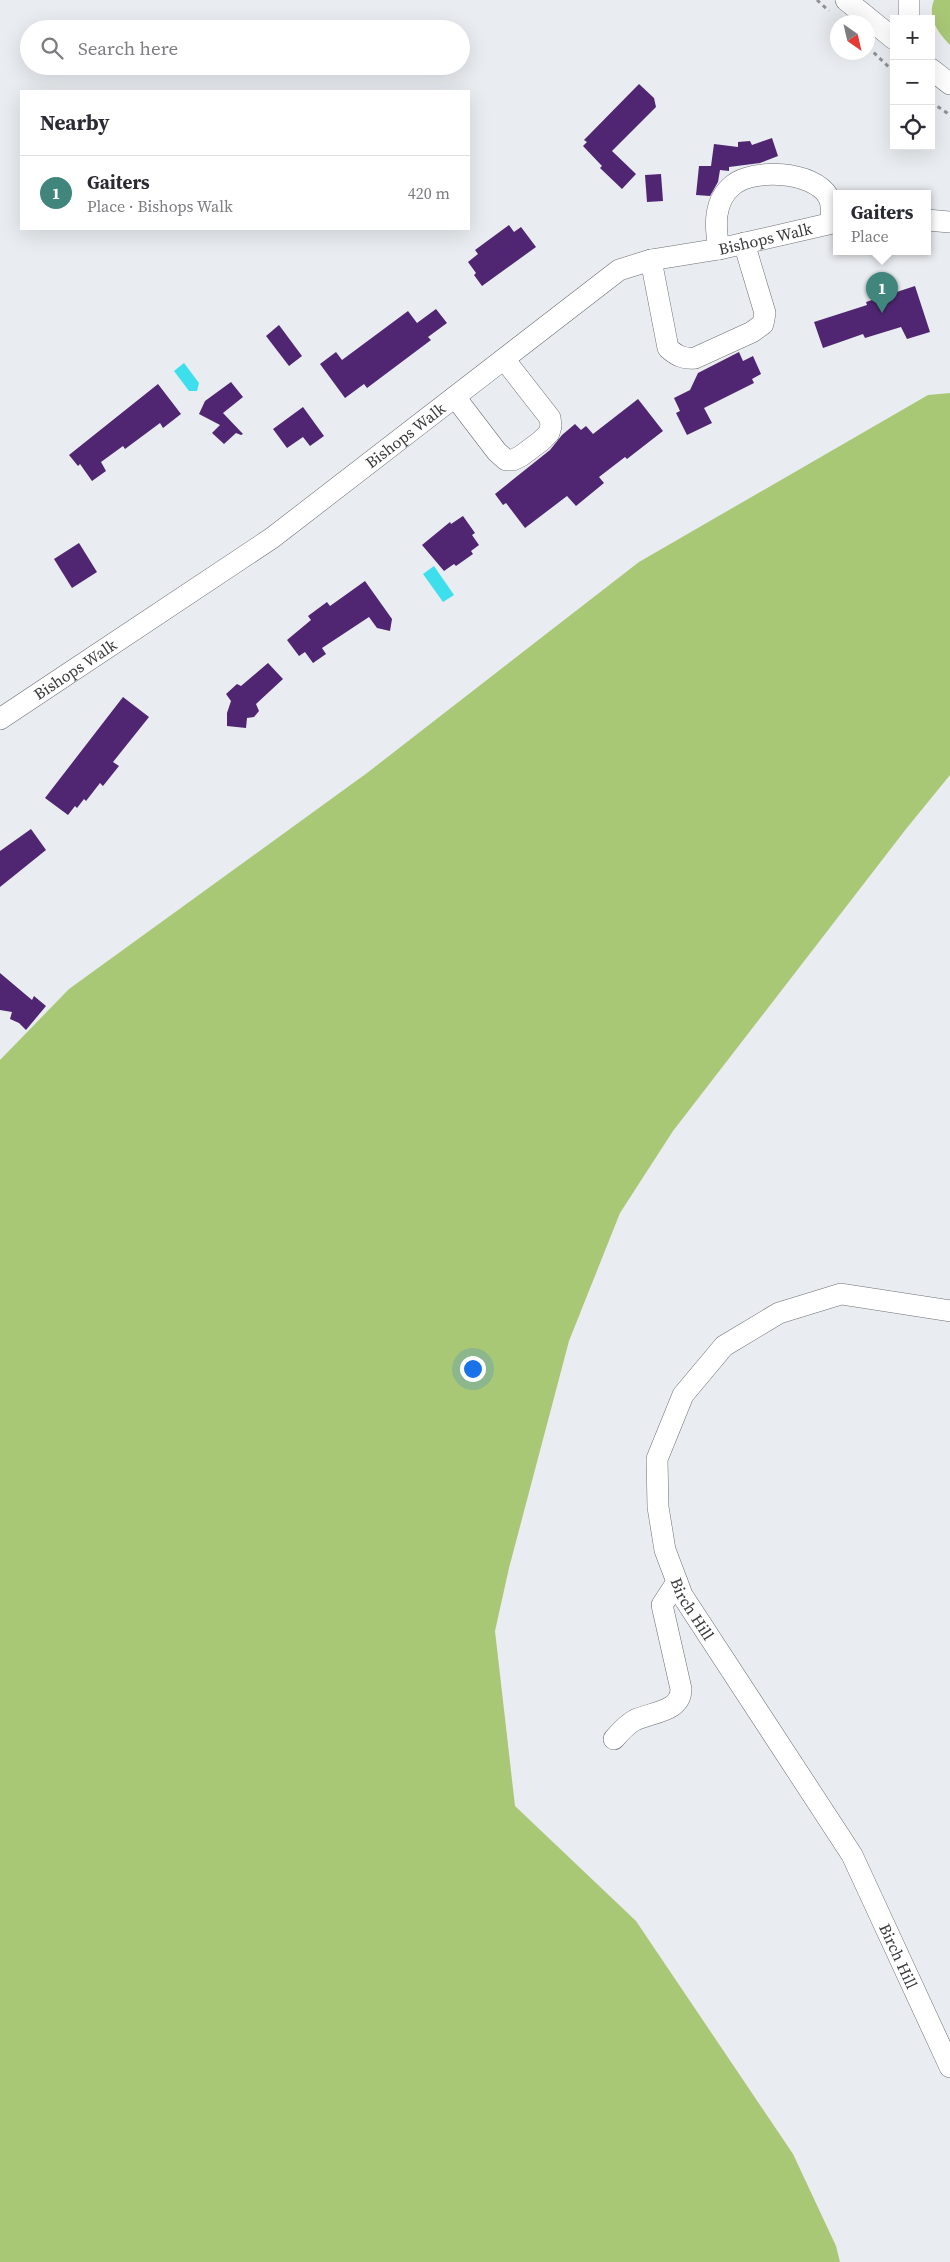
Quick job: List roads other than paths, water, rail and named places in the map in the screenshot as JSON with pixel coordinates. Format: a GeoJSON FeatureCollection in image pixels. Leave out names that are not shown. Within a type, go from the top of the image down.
{"type":"FeatureCollection","features":[{"type":"Feature","properties":{"kind":"street"},"geometry":{"type":"LineString","coordinates":[[846,0],[890,36]]}},
{"type":"Feature","properties":{"kind":"street"},"geometry":{"type":"LineString","coordinates":[[909,15],[910,0]]}},
{"type":"Feature","properties":{"kind":"street"},"geometry":{"type":"LineString","coordinates":[[935,72],[950,84]]}},
{"type":"Feature","properties":{"kind":"street"},"geometry":{"type":"LineString","coordinates":[[719,249],[715,228],[720,206],[724,195],[738,182],[773,173],[788,174],[819,187],[831,202],[833,215]]}},
{"type":"Feature","properties":{"kind":"street"},"geometry":{"type":"LineString","coordinates":[[931,220],[950,222]]}},
{"type":"Feature","properties":{"kind":"street","name":"Bishops Walk"},"geometry":{"type":"LineString","coordinates":[[0,718],[272,538],[619,270],[651,260],[719,249],[833,222]]}},
{"type":"Feature","properties":{"kind":"street"},"geometry":{"type":"LineString","coordinates":[[651,260],[668,348],[676,356],[695,358],[752,332],[762,324],[765,313],[744,243]]}},
{"type":"Feature","properties":{"kind":"street"},"geometry":{"type":"LineString","coordinates":[[455,397],[497,452],[506,460],[513,460],[521,456],[541,441],[549,433],[551,426],[550,418],[504,359]]}},
{"type":"Feature","properties":{"kind":"street","name":"Birch Hill"},"geometry":{"type":"LineString","coordinates":[[950,1311],[841,1294],[779,1313],[724,1346],[683,1395],[657,1459],[658,1508],[665,1550],[682,1595],[852,1855],[950,2067]]}},
{"type":"Feature","properties":{"kind":"street"},"geometry":{"type":"LineString","coordinates":[[614,1739],[625,1727],[634,1721],[676,1704],[681,1698],[681,1689],[662,1605],[677,1582]]}},
{"type":"Feature","properties":{"kind":"water"},"geometry":{"type":"Polygon","coordinates":[[[184,363],[199,383],[197,391],[189,391],[174,371],[184,363]]]}},
{"type":"Feature","properties":{"kind":"water"},"geometry":{"type":"Polygon","coordinates":[[[434,566],[454,595],[443,602],[423,574],[434,566]]]}},
{"type":"Feature","properties":{"kind":"place","name":"Gaiters"},"geometry":{"type":"Point","coordinates":[882,313]}}]}
